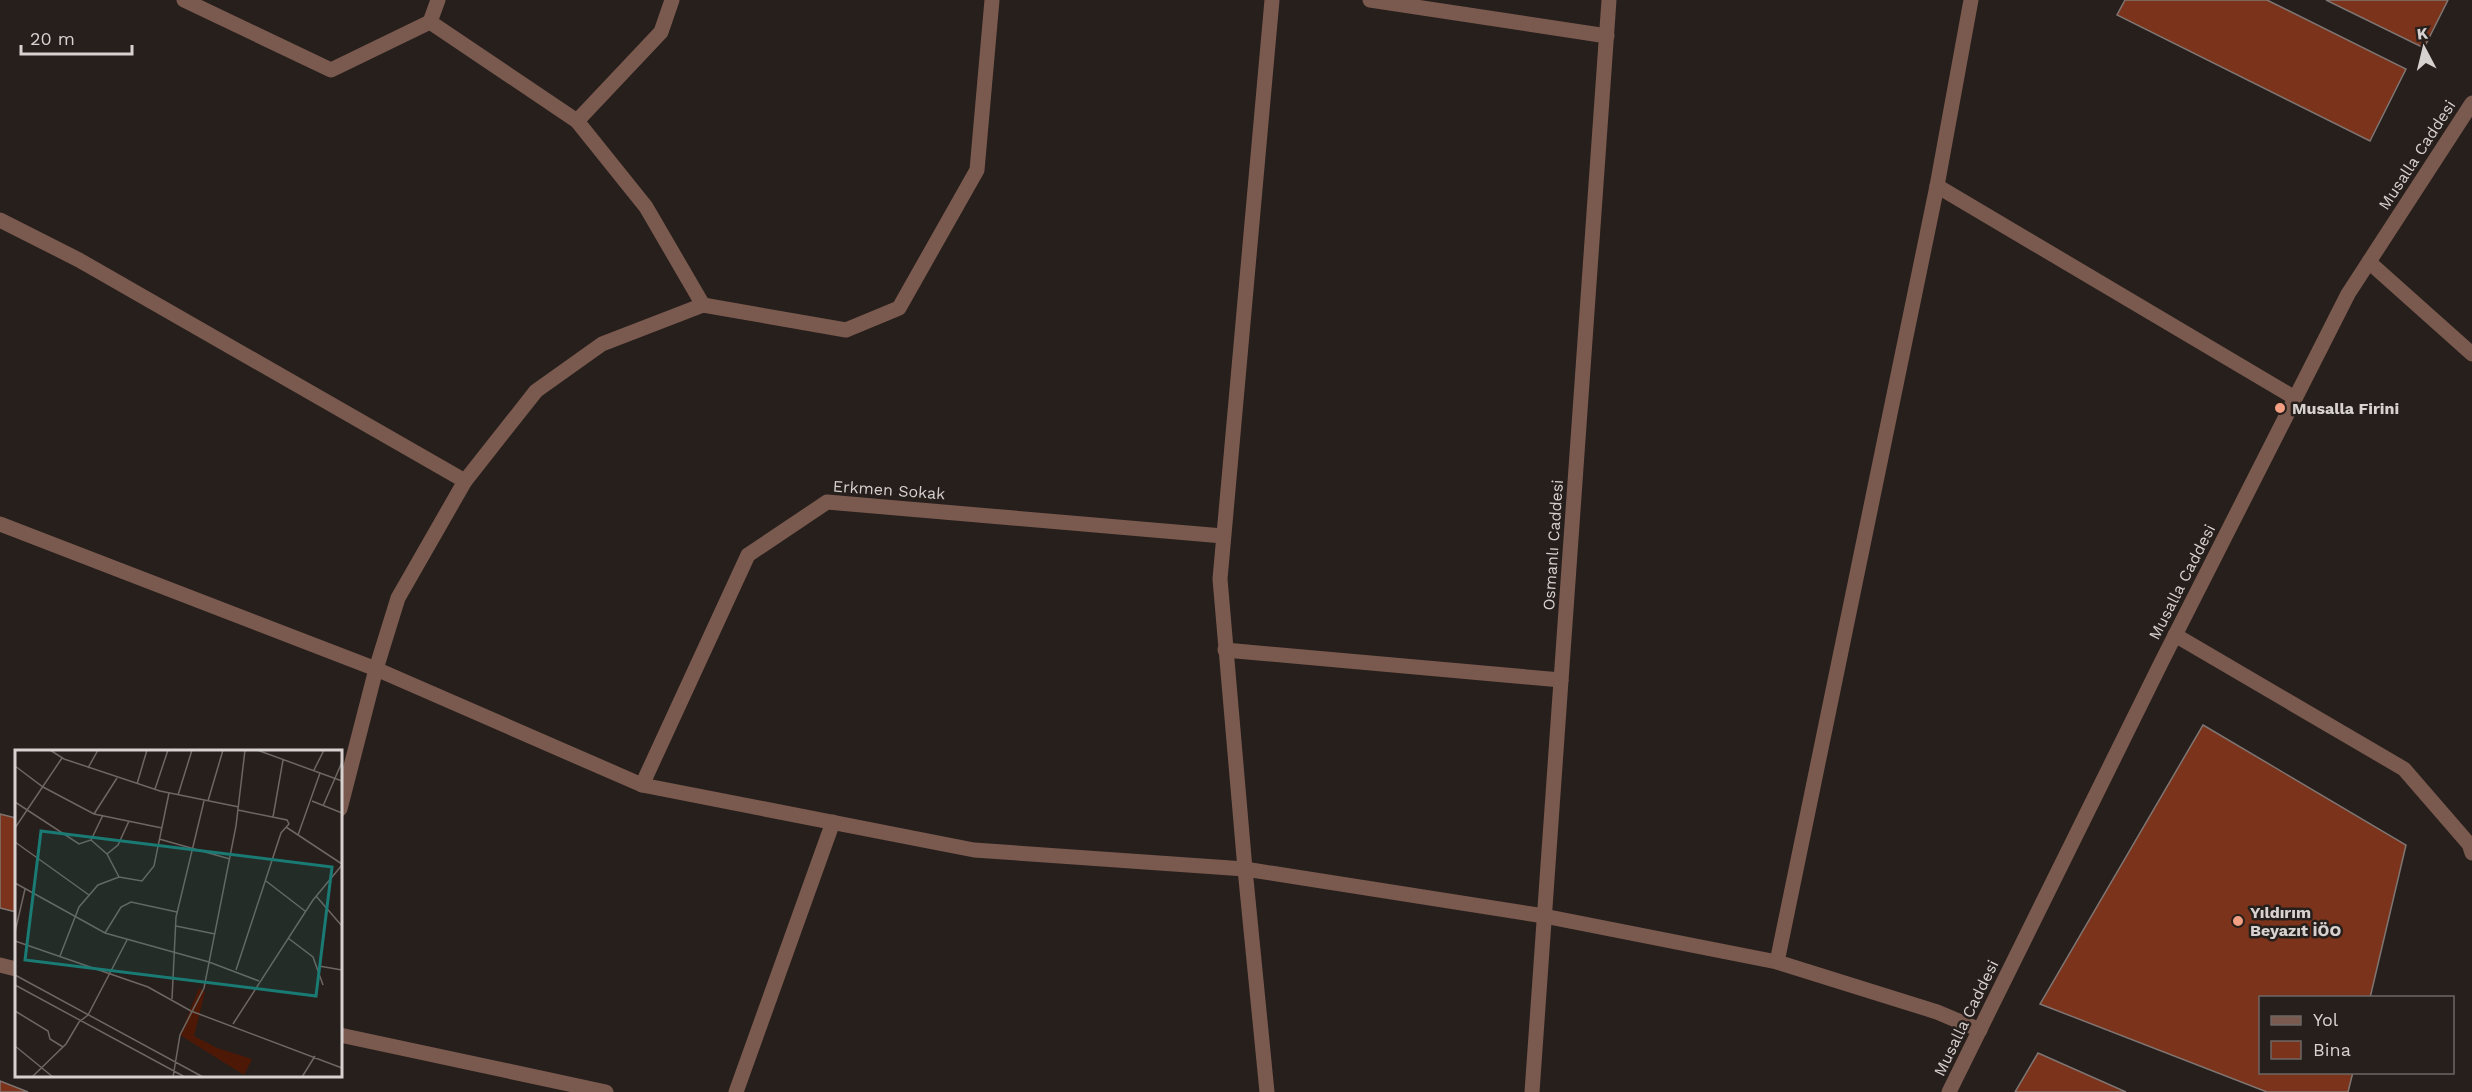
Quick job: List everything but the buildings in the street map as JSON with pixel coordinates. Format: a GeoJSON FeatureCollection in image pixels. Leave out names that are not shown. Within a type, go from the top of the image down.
{"type":"FeatureCollection","features":[{"type":"Feature","properties":{"kind":"street"},"geometry":{"type":"LineString","coordinates":[[184,0],[331,70],[430,22],[438,0]]}},
{"type":"Feature","properties":{"kind":"street"},"geometry":{"type":"LineString","coordinates":[[577,121],[662,32],[672,0]]}},
{"type":"Feature","properties":{"kind":"street"},"geometry":{"type":"LineString","coordinates":[[342,801],[376,669],[398,597],[465,481],[536,391],[602,344],[703,305],[846,330],[899,308],[978,170],[993,0]]}},
{"type":"Feature","properties":{"kind":"street"},"geometry":{"type":"LineString","coordinates":[[1267,1092],[1220,579],[1272,0]]}},
{"type":"Feature","properties":{"kind":"street"},"geometry":{"type":"LineString","coordinates":[[1370,0],[1607,36]]}},
{"type":"Feature","properties":{"kind":"street","name":"Osmanlı Caddesi"},"geometry":{"type":"LineString","coordinates":[[1532,1092],[1609,0]]}},
{"type":"Feature","properties":{"kind":"street"},"geometry":{"type":"LineString","coordinates":[[1777,962],[1937,186],[1971,0]]}},
{"type":"Feature","properties":{"kind":"street"},"geometry":{"type":"LineString","coordinates":[[430,22],[577,121],[646,207],[703,305]]}},
{"type":"Feature","properties":{"kind":"street","name":"Musalla Caddesi"},"geometry":{"type":"LineString","coordinates":[[1949,1092],[2175,635],[2348,294],[2472,103]]}},
{"type":"Feature","properties":{"kind":"street"},"geometry":{"type":"LineString","coordinates":[[1937,186],[2295,398]]}},
{"type":"Feature","properties":{"kind":"street"},"geometry":{"type":"LineString","coordinates":[[0,220],[79,260],[465,481]]}},
{"type":"Feature","properties":{"kind":"street"},"geometry":{"type":"LineString","coordinates":[[2369,262],[2472,354]]}},
{"type":"Feature","properties":{"kind":"street","name":"Erkmen Sokak"},"geometry":{"type":"LineString","coordinates":[[642,785],[748,555],[827,502],[1223,536]]}},
{"type":"Feature","properties":{"kind":"street"},"geometry":{"type":"LineString","coordinates":[[0,524],[376,669],[642,785],[974,850],[1245,869],[1544,916],[1777,962],[1937,1012],[1980,1030]]}},
{"type":"Feature","properties":{"kind":"street"},"geometry":{"type":"LineString","coordinates":[[2175,635],[2404,769],[2471,848]]}},
{"type":"Feature","properties":{"kind":"street"},"geometry":{"type":"LineString","coordinates":[[1225,650],[1561,680]]}},
{"type":"Feature","properties":{"kind":"street"},"geometry":{"type":"LineString","coordinates":[[736,1092],[833,822]]}},
{"type":"Feature","properties":{"kind":"street"},"geometry":{"type":"LineString","coordinates":[[0,965],[15,969]]}},
{"type":"Feature","properties":{"kind":"street"},"geometry":{"type":"LineString","coordinates":[[342,1035],[606,1092]]}},
{"type":"Feature","properties":{"kind":"place","name":"Musalla Firini"},"geometry":{"type":"Point","coordinates":[2280,408]}},
{"type":"Feature","properties":{"kind":"place","name":"Yıldırım Beyazıt İÖO"},"geometry":{"type":"Point","coordinates":[2238,921]}}]}
